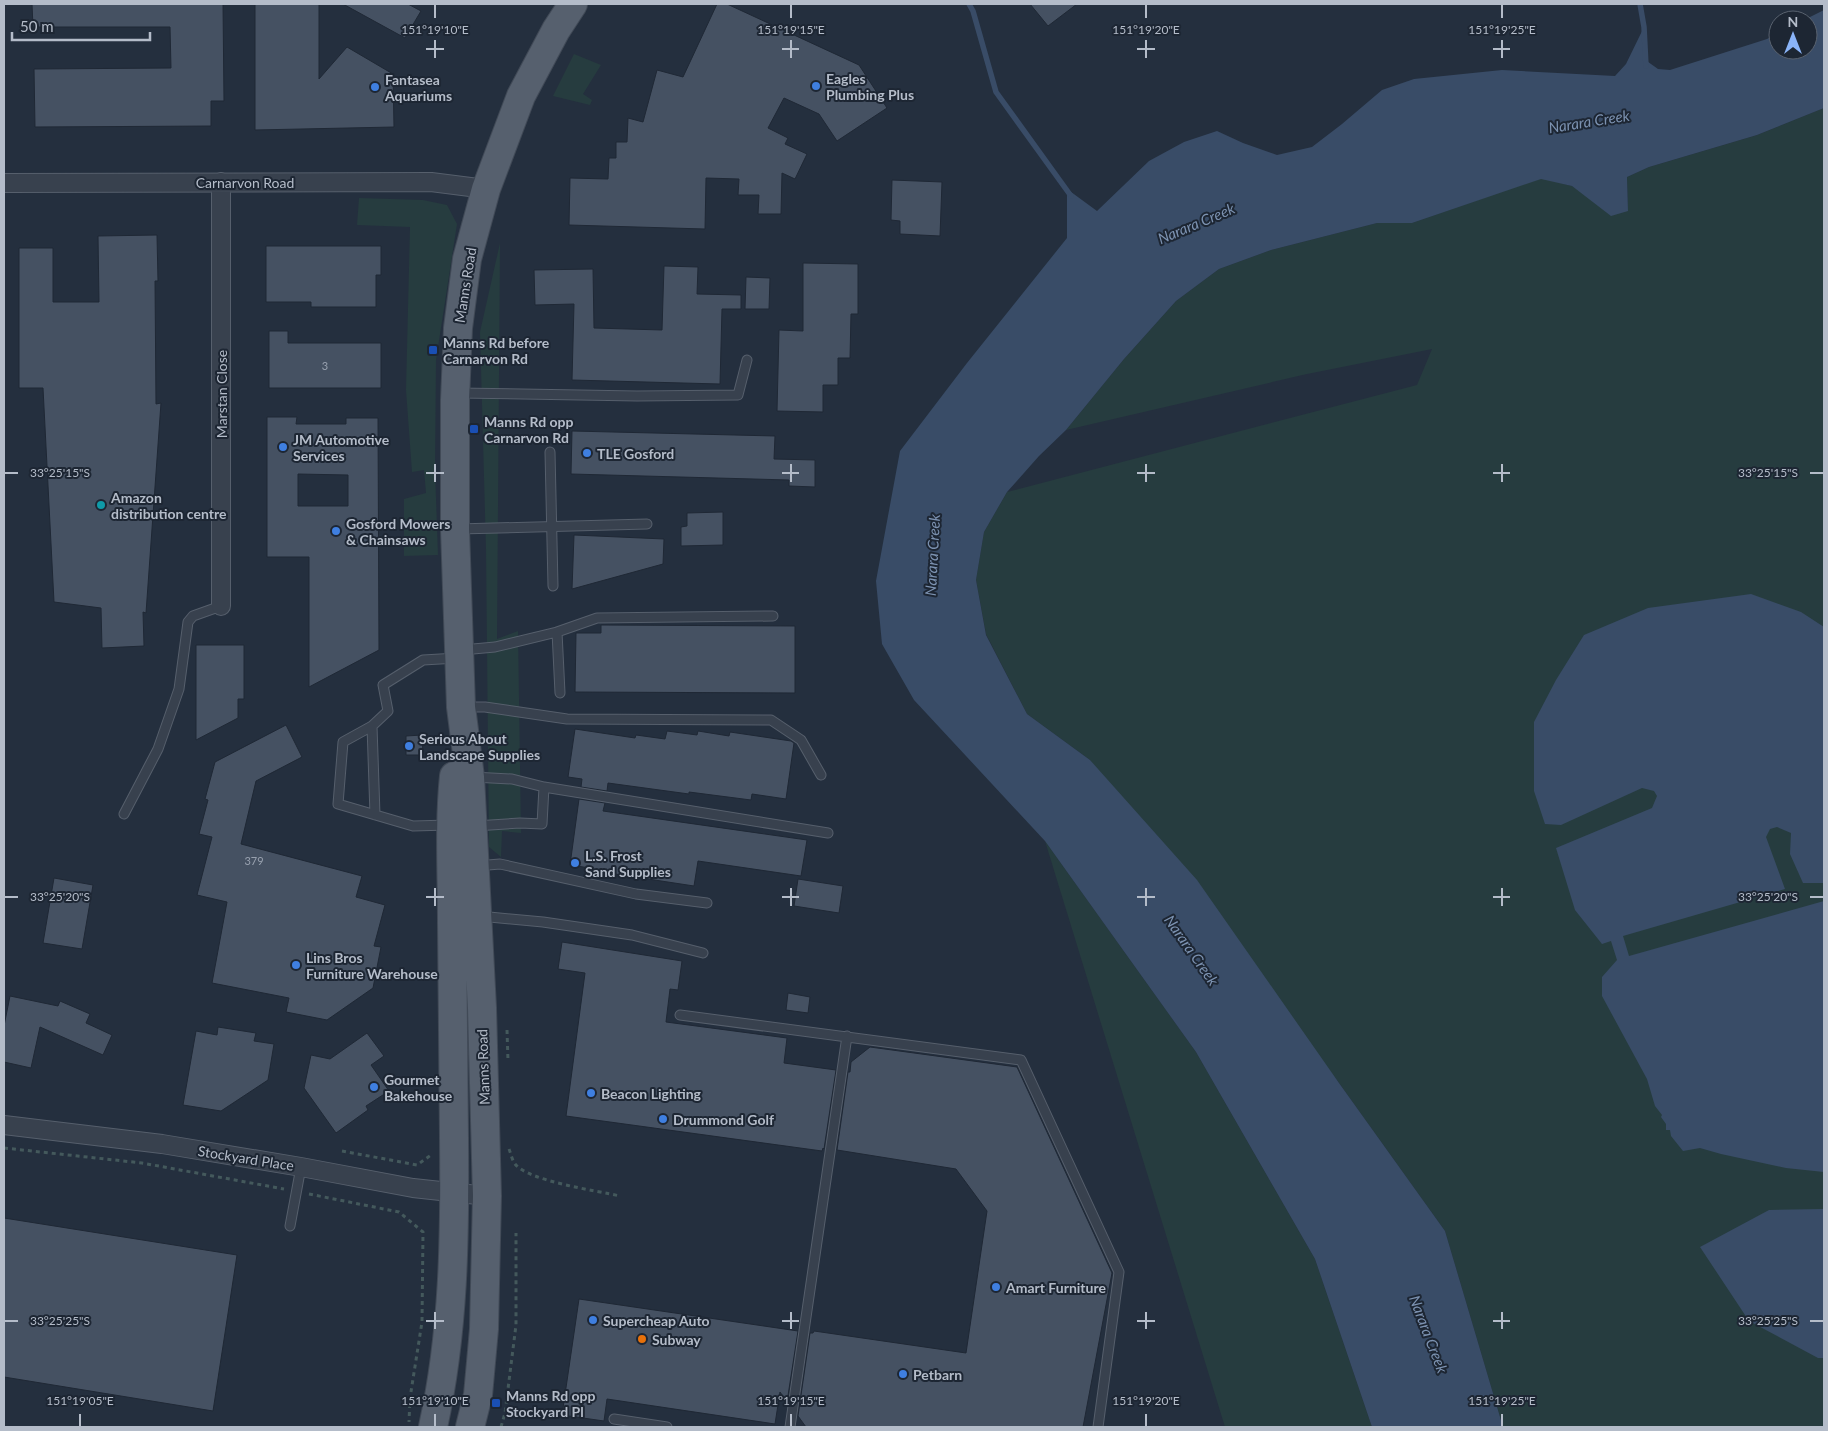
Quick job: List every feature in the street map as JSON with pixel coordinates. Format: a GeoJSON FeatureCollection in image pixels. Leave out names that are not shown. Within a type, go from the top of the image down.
{"type":"FeatureCollection","features":[{"type":"Feature","properties":{"kind":"main road","name":"Manns Road"},"geometry":{"type":"LineString","coordinates":[[433,1427],[441,1389],[452,1305],[462,826],[470,777],[461,707],[455,529],[455,392],[458,328],[468,259],[486,190],[521,96],[556,30],[573,4]]}},
{"type":"Feature","properties":{"kind":"main road","name":"Manns Road"},"geometry":{"type":"LineString","coordinates":[[461,707],[452,793],[474,866],[482,1008],[487,1196],[484,1329],[478,1394],[470,1427]]}},
{"type":"Feature","properties":{"kind":"street","name":"Marstan Close"},"geometry":{"type":"LineString","coordinates":[[221,182],[221,606]]}},
{"type":"Feature","properties":{"kind":"street","name":"Carnarvon Road"},"geometry":{"type":"LineString","coordinates":[[4,183],[431,182],[486,190]]}},
{"type":"Feature","properties":{"kind":"street","name":"Stockyard Place"},"geometry":{"type":"LineString","coordinates":[[4,1125],[162,1144],[413,1188],[487,1196]]}},
{"type":"Feature","properties":{"kind":"lane"},"geometry":{"type":"LineString","coordinates":[[455,392],[637,396],[738,395],[747,360]]}},
{"type":"Feature","properties":{"kind":"lane"},"geometry":{"type":"LineString","coordinates":[[550,452],[553,586]]}},
{"type":"Feature","properties":{"kind":"lane"},"geometry":{"type":"LineString","coordinates":[[455,529],[647,524]]}},
{"type":"Feature","properties":{"kind":"lane"},"geometry":{"type":"LineString","coordinates":[[124,814],[158,749],[179,689],[188,622],[192,616],[221,606]]}},
{"type":"Feature","properties":{"kind":"lane"},"geometry":{"type":"LineString","coordinates":[[544,787],[542,824],[413,826],[338,804],[342,742],[372,726],[388,711],[383,684],[423,660],[495,647],[557,632],[598,618],[773,616]]}},
{"type":"Feature","properties":{"kind":"lane"},"geometry":{"type":"LineString","coordinates":[[557,632],[560,693]]}},
{"type":"Feature","properties":{"kind":"lane"},"geometry":{"type":"LineString","coordinates":[[461,707],[485,708],[567,719],[771,720],[802,740],[821,775]]}},
{"type":"Feature","properties":{"kind":"lane"},"geometry":{"type":"LineString","coordinates":[[372,726],[375,815]]}},
{"type":"Feature","properties":{"kind":"lane"},"geometry":{"type":"LineString","coordinates":[[470,777],[512,779],[544,787],[828,833]]}},
{"type":"Feature","properties":{"kind":"lane"},"geometry":{"type":"LineString","coordinates":[[474,866],[500,864],[636,894],[707,903]]}},
{"type":"Feature","properties":{"kind":"lane"},"geometry":{"type":"LineString","coordinates":[[476,916],[544,922],[632,935],[703,953]]}},
{"type":"Feature","properties":{"kind":"lane"},"geometry":{"type":"LineString","coordinates":[[680,1014],[1021,1060],[1119,1272],[1098,1427]]}},
{"type":"Feature","properties":{"kind":"lane"},"geometry":{"type":"LineString","coordinates":[[790,1427],[847,1036]]}},
{"type":"Feature","properties":{"kind":"lane"},"geometry":{"type":"LineString","coordinates":[[290,1226],[301,1167]]}},
{"type":"Feature","properties":{"kind":"lane"},"geometry":{"type":"LineString","coordinates":[[614,1419],[667,1427]]}},
{"type":"Feature","properties":{"kind":"path"},"geometry":{"type":"LineString","coordinates":[[506,1026],[508,1035],[508,1063]]}},
{"type":"Feature","properties":{"kind":"path"},"geometry":{"type":"LineString","coordinates":[[508,1147],[515,1164],[526,1173],[551,1181],[620,1196]]}},
{"type":"Feature","properties":{"kind":"path"},"geometry":{"type":"LineString","coordinates":[[4,1148],[142,1163],[399,1212],[423,1232],[422,1322],[410,1398],[409,1427]]}},
{"type":"Feature","properties":{"kind":"path"},"geometry":{"type":"LineString","coordinates":[[342,1151],[417,1165],[434,1153]]}},
{"type":"Feature","properties":{"kind":"path"},"geometry":{"type":"LineString","coordinates":[[501,1427],[505,1413],[516,1325],[516,1233]]}},
{"type":"Feature","properties":{"kind":"green space"},"geometry":{"type":"Polygon","coordinates":[[[574,54],[601,65],[583,94],[592,100],[590,105],[553,96],[574,54]]]}},
{"type":"Feature","properties":{"kind":"green space"},"geometry":{"type":"Polygon","coordinates":[[[1824,108],[1824,1427],[1503,1427],[1445,1231],[1339,1083],[1090,760],[1027,714],[986,634],[976,580],[984,532],[1007,492],[1417,385],[1432,349],[1307,374],[1066,430],[1124,359],[1176,301],[1219,269],[1271,250],[1377,223],[1412,223],[1541,178],[1572,186],[1588,197],[1628,210],[1627,177],[1649,167],[1757,135],[1824,108]]]}},
{"type":"Feature","properties":{"kind":"green space"},"geometry":{"type":"Polygon","coordinates":[[[359,198],[423,200],[447,205],[457,224],[436,360],[435,470],[438,555],[404,556],[404,499],[426,493],[424,470],[412,472],[406,390],[410,227],[357,225],[359,198]]]}},
{"type":"Feature","properties":{"kind":"green space"},"geometry":{"type":"Polygon","coordinates":[[[500,243],[497,639],[518,631],[521,833],[502,831],[501,857],[489,847],[486,549],[480,332],[500,243]]]}},
{"type":"Feature","properties":{"kind":"green space"},"geometry":{"type":"Polygon","coordinates":[[[1045,841],[1196,1052],[1315,1259],[1372,1427],[1225,1427],[1045,841]]]}},
{"type":"Feature","properties":{"kind":"water","name":"Narara Creek"},"geometry":{"type":"Polygon","coordinates":[[[1824,10],[1824,108],[1757,135],[1649,167],[1627,177],[1628,211],[1611,216],[1572,186],[1541,179],[1412,223],[1377,223],[1271,250],[1219,269],[1176,301],[1124,359],[1066,430],[1039,456],[1007,492],[984,532],[976,580],[986,635],[1027,714],[1090,760],[1197,880],[1445,1231],[1503,1427],[1372,1427],[1315,1259],[1196,1052],[1045,841],[914,700],[882,644],[876,581],[900,451],[967,363],[1067,238],[1067,189],[1097,211],[1149,161],[1184,142],[1217,131],[1277,155],[1312,147],[1382,90],[1414,79],[1502,70],[1615,76],[1626,64],[1644,27],[1644,59],[1658,69],[1670,70],[1768,38],[1768,60],[1818,60],[1818,13],[1824,10]]]}},
{"type":"Feature","properties":{"kind":"water"},"geometry":{"type":"Polygon","coordinates":[[[1751,594],[1801,612],[1824,627],[1824,883],[1803,883],[1790,854],[1791,833],[1777,827],[1770,829],[1766,837],[1785,889],[1623,936],[1629,956],[1824,901],[1824,1172],[1786,1168],[1700,1148],[1683,1151],[1671,1136],[1670,1130],[1666,1130],[1666,1124],[1655,1106],[1647,1079],[1602,996],[1602,977],[1617,960],[1611,941],[1602,944],[1575,910],[1556,848],[1652,808],[1657,796],[1654,791],[1642,788],[1561,825],[1545,824],[1534,791],[1534,722],[1556,680],[1584,635],[1648,608],[1751,594]]]}},
{"type":"Feature","properties":{"kind":"water"},"geometry":{"type":"Polygon","coordinates":[[[1824,1209],[1824,1358],[1818,1358],[1749,1321],[1700,1247],[1769,1210],[1824,1209]]]}},
{"type":"Feature","properties":{"kind":"building"},"geometry":{"type":"Polygon","coordinates":[[[32,4],[223,4],[224,101],[211,101],[211,126],[35,127],[34,69],[171,68],[170,27],[33,27],[32,4]]]}},
{"type":"Feature","properties":{"kind":"building"},"geometry":{"type":"Polygon","coordinates":[[[255,4],[319,4],[319,79],[347,47],[393,74],[394,127],[255,130],[255,4]]]}},
{"type":"Feature","properties":{"kind":"building"},"geometry":{"type":"Polygon","coordinates":[[[343,4],[408,4],[421,11],[405,38],[343,4]]]}},
{"type":"Feature","properties":{"kind":"building"},"geometry":{"type":"Polygon","coordinates":[[[717,4],[727,4],[859,65],[887,108],[837,141],[819,114],[784,98],[768,128],[788,138],[785,144],[807,154],[795,179],[782,173],[781,214],[758,214],[759,195],[738,195],[739,179],[706,178],[705,229],[569,225],[570,178],[608,179],[609,158],[616,158],[616,142],[627,142],[628,118],[643,122],[657,70],[683,77],[717,4]]]}},
{"type":"Feature","properties":{"kind":"building"},"geometry":{"type":"Polygon","coordinates":[[[1030,4],[1077,4],[1048,26],[1030,4]]]}},
{"type":"Feature","properties":{"kind":"building"},"geometry":{"type":"Polygon","coordinates":[[[892,180],[942,182],[940,236],[900,234],[900,221],[891,220],[892,180]]]}},
{"type":"Feature","properties":{"kind":"building"},"geometry":{"type":"Polygon","coordinates":[[[157,235],[158,281],[155,281],[156,404],[161,403],[146,613],[143,612],[144,646],[102,648],[101,608],[54,602],[43,388],[19,388],[19,248],[53,248],[53,302],[99,302],[98,236],[157,235]]]}},
{"type":"Feature","properties":{"kind":"building"},"geometry":{"type":"Polygon","coordinates":[[[266,246],[381,246],[381,275],[376,275],[376,307],[311,307],[311,302],[266,302],[266,246]]]}},
{"type":"Feature","properties":{"kind":"building"},"geometry":{"type":"Polygon","coordinates":[[[803,263],[858,264],[858,314],[851,314],[850,358],[838,358],[838,385],[823,385],[823,412],[777,411],[779,330],[803,331],[803,263]]]}},
{"type":"Feature","properties":{"kind":"building"},"geometry":{"type":"Polygon","coordinates":[[[664,266],[698,267],[697,294],[741,295],[741,309],[722,309],[720,384],[572,380],[574,304],[535,305],[534,270],[593,269],[594,328],[662,330],[664,266]]]}},
{"type":"Feature","properties":{"kind":"building"},"geometry":{"type":"Polygon","coordinates":[[[746,277],[770,278],[769,309],[745,309],[746,277]]]}},
{"type":"Feature","properties":{"kind":"building"},"geometry":{"type":"Polygon","coordinates":[[[269,331],[288,331],[288,343],[381,343],[381,388],[269,388],[269,331]]]}},
{"type":"Feature","properties":{"kind":"building"},"geometry":{"type":"Polygon","coordinates":[[[267,417],[297,417],[296,424],[346,424],[346,418],[378,418],[379,650],[309,687],[309,557],[267,557],[267,417]],[[298,474],[298,506],[348,506],[348,475],[298,474]]]}},
{"type":"Feature","properties":{"kind":"building"},"geometry":{"type":"Polygon","coordinates":[[[572,431],[775,436],[774,459],[815,460],[815,487],[789,486],[789,480],[571,474],[572,431]]]}},
{"type":"Feature","properties":{"kind":"building"},"geometry":{"type":"Polygon","coordinates":[[[723,512],[723,545],[681,546],[681,527],[687,526],[687,513],[723,512]]]}},
{"type":"Feature","properties":{"kind":"building"},"geometry":{"type":"Polygon","coordinates":[[[574,535],[664,539],[663,564],[572,589],[574,535]]]}},
{"type":"Feature","properties":{"kind":"building"},"geometry":{"type":"Polygon","coordinates":[[[601,625],[795,626],[795,693],[575,692],[576,633],[601,633],[601,625]]]}},
{"type":"Feature","properties":{"kind":"building"},"geometry":{"type":"Polygon","coordinates":[[[196,645],[244,645],[244,699],[238,699],[238,718],[196,740],[196,645]]]}},
{"type":"Feature","properties":{"kind":"building"},"geometry":{"type":"Polygon","coordinates":[[[286,725],[302,757],[256,781],[241,844],[362,876],[356,897],[385,905],[374,946],[381,947],[373,988],[327,1020],[286,1012],[289,998],[212,983],[227,902],[197,895],[212,837],[199,834],[208,800],[205,799],[215,762],[286,725]]]}},
{"type":"Feature","properties":{"kind":"building"},"geometry":{"type":"Polygon","coordinates":[[[575,729],[635,738],[636,735],[665,739],[667,731],[697,735],[698,731],[729,736],[730,732],[791,741],[794,743],[786,799],[752,794],[751,800],[608,783],[607,791],[581,787],[582,779],[568,777],[575,729]]]}},
{"type":"Feature","properties":{"kind":"building"},"geometry":{"type":"Polygon","coordinates":[[[422,735],[423,755],[406,755],[406,736],[422,735]]]}},
{"type":"Feature","properties":{"kind":"building"},"geometry":{"type":"Polygon","coordinates":[[[579,799],[605,803],[603,811],[807,840],[801,876],[698,861],[694,886],[589,870],[590,868],[570,865],[579,799]]]}},
{"type":"Feature","properties":{"kind":"building"},"geometry":{"type":"Polygon","coordinates":[[[54,878],[93,885],[82,949],[43,943],[54,878]]]}},
{"type":"Feature","properties":{"kind":"building"},"geometry":{"type":"Polygon","coordinates":[[[798,879],[843,886],[839,913],[794,906],[798,879]]]}},
{"type":"Feature","properties":{"kind":"building"},"geometry":{"type":"Polygon","coordinates":[[[562,942],[682,961],[678,990],[670,989],[666,1022],[787,1038],[784,1063],[836,1070],[824,1149],[822,1151],[566,1116],[585,973],[558,969],[562,942]]]}},
{"type":"Feature","properties":{"kind":"building"},"geometry":{"type":"Polygon","coordinates":[[[788,993],[810,997],[808,1013],[786,1010],[788,993]]]}},
{"type":"Feature","properties":{"kind":"building"},"geometry":{"type":"Polygon","coordinates":[[[10,996],[58,1006],[60,1001],[90,1014],[86,1023],[112,1035],[103,1055],[40,1027],[31,1068],[4,1062],[4,1026],[10,996]]]}},
{"type":"Feature","properties":{"kind":"building"},"geometry":{"type":"Polygon","coordinates":[[[218,1027],[256,1033],[254,1041],[274,1044],[268,1080],[221,1111],[183,1105],[196,1031],[217,1035],[218,1027]]]}},
{"type":"Feature","properties":{"kind":"building"},"geometry":{"type":"Polygon","coordinates":[[[367,1033],[384,1056],[371,1065],[389,1091],[366,1106],[368,1110],[336,1133],[304,1088],[311,1055],[330,1059],[367,1033]]]}},
{"type":"Feature","properties":{"kind":"building"},"geometry":{"type":"Polygon","coordinates":[[[870,1047],[1017,1067],[1112,1273],[1083,1427],[806,1427],[798,1416],[810,1333],[814,1331],[966,1353],[987,1211],[956,1169],[837,1150],[851,1062],[870,1047]]]}},
{"type":"Feature","properties":{"kind":"building"},"geometry":{"type":"Polygon","coordinates":[[[4,1218],[237,1255],[213,1411],[4,1377],[4,1218]]]}},
{"type":"Feature","properties":{"kind":"building"},"geometry":{"type":"Polygon","coordinates":[[[579,1299],[798,1331],[787,1402],[780,1392],[775,1424],[607,1399],[604,1421],[562,1415],[579,1299]]]}},
{"type":"Feature","properties":{"kind":"waterway"},"geometry":{"type":"LineString","coordinates":[[969,4],[973,11],[996,92],[1071,196]]}},
{"type":"Feature","properties":{"kind":"waterway"},"geometry":{"type":"LineString","coordinates":[[1640,4],[1644,27],[1646,66]]}},
{"type":"Feature","properties":{"kind":"place","name":"Eagles Plumbing Plus"},"geometry":{"type":"Point","coordinates":[816,86]}},
{"type":"Feature","properties":{"kind":"place","name":"Fantasea Aquariums"},"geometry":{"type":"Point","coordinates":[375,87]}},
{"type":"Feature","properties":{"kind":"place","name":"Manns Rd before Carnarvon Rd"},"geometry":{"type":"Point","coordinates":[433,350]}},
{"type":"Feature","properties":{"kind":"place","name":"Manns Rd opp Carnarvon Rd"},"geometry":{"type":"Point","coordinates":[474,429]}},
{"type":"Feature","properties":{"kind":"place","name":"JM Automotive Services"},"geometry":{"type":"Point","coordinates":[283,447]}},
{"type":"Feature","properties":{"kind":"place","name":"TLE Gosford"},"geometry":{"type":"Point","coordinates":[587,453]}},
{"type":"Feature","properties":{"kind":"place","name":"Amazon distribution centre"},"geometry":{"type":"Point","coordinates":[101,505]}},
{"type":"Feature","properties":{"kind":"place","name":"Gosford Mowers & Chainsaws"},"geometry":{"type":"Point","coordinates":[336,531]}},
{"type":"Feature","properties":{"kind":"place","name":"Serious About Landscape Supplies"},"geometry":{"type":"Point","coordinates":[409,746]}},
{"type":"Feature","properties":{"kind":"place","name":"L.S. Frost Sand Supplies"},"geometry":{"type":"Point","coordinates":[575,863]}},
{"type":"Feature","properties":{"kind":"place","name":"Lins Bros Furniture Warehouse"},"geometry":{"type":"Point","coordinates":[296,965]}},
{"type":"Feature","properties":{"kind":"place","name":"Gourmet Bakehouse"},"geometry":{"type":"Point","coordinates":[374,1087]}},
{"type":"Feature","properties":{"kind":"place","name":"Beacon Lighting"},"geometry":{"type":"Point","coordinates":[591,1093]}},
{"type":"Feature","properties":{"kind":"place","name":"Drummond Golf"},"geometry":{"type":"Point","coordinates":[663,1119]}},
{"type":"Feature","properties":{"kind":"place","name":"Amart Furniture"},"geometry":{"type":"Point","coordinates":[996,1287]}},
{"type":"Feature","properties":{"kind":"place","name":"Supercheap Auto"},"geometry":{"type":"Point","coordinates":[593,1320]}},
{"type":"Feature","properties":{"kind":"place","name":"Subway"},"geometry":{"type":"Point","coordinates":[642,1339]}},
{"type":"Feature","properties":{"kind":"place","name":"Petbarn"},"geometry":{"type":"Point","coordinates":[903,1374]}},
{"type":"Feature","properties":{"kind":"place","name":"Manns Rd opp Stockyard Pl"},"geometry":{"type":"Point","coordinates":[496,1403]}}]}
